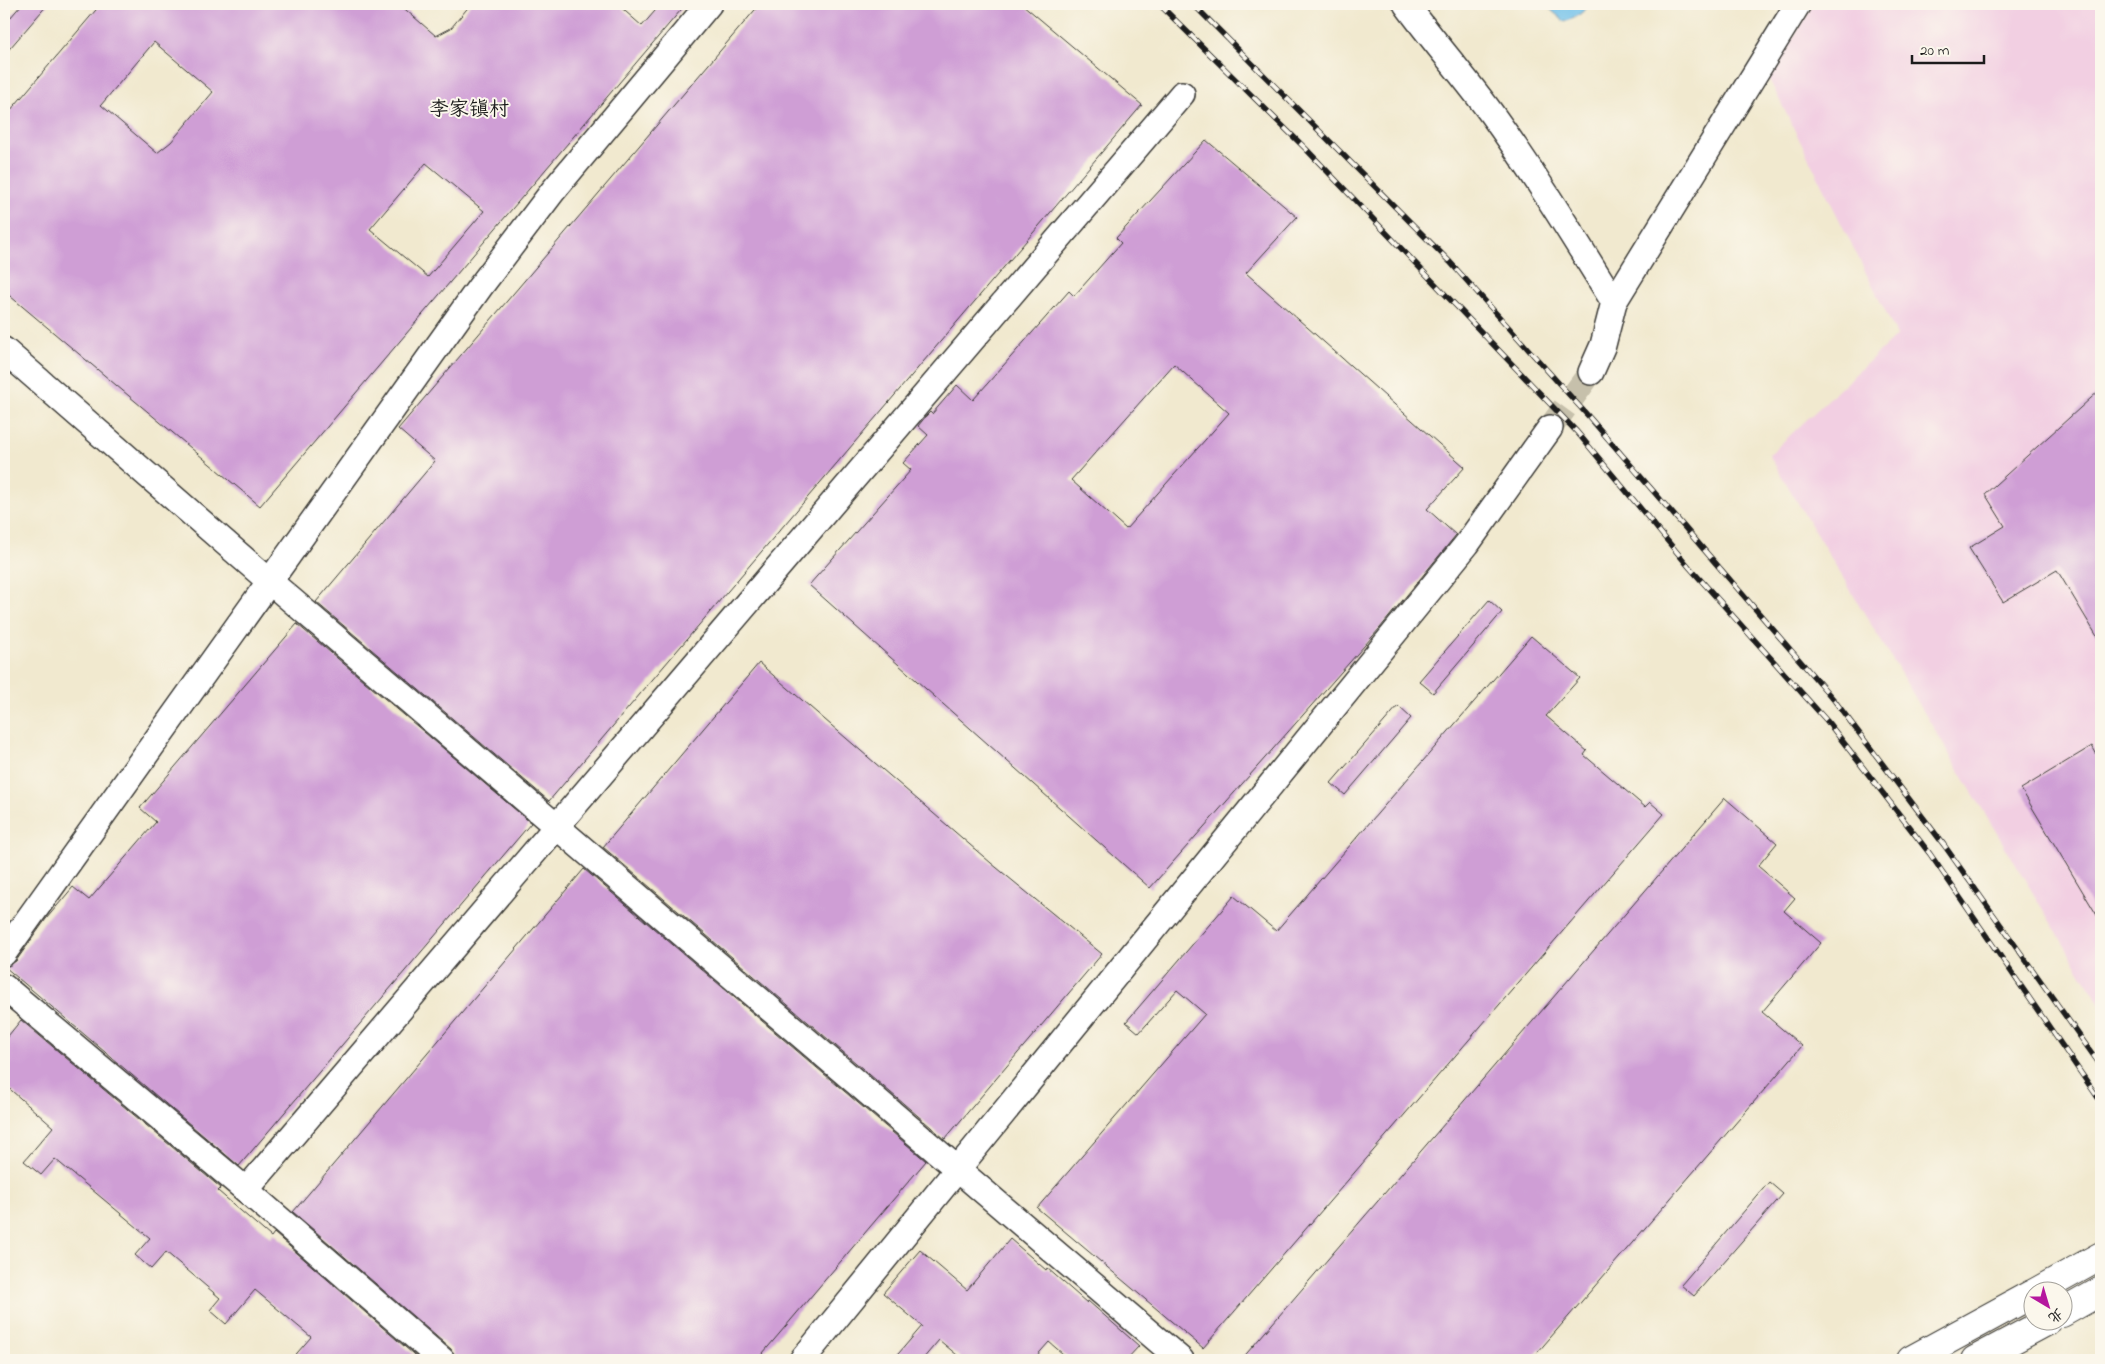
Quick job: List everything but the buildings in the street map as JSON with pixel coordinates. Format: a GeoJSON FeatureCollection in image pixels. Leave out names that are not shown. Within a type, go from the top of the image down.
{"type":"FeatureCollection","features":[{"type":"Feature","properties":{"kind":"main road"},"geometry":{"type":"LineString","coordinates":[[2054,1282],[2101,1256]]}},
{"type":"Feature","properties":{"kind":"main road"},"geometry":{"type":"LineString","coordinates":[[2072,1307],[2101,1291]]}},
{"type":"Feature","properties":{"kind":"main road"},"geometry":{"type":"LineString","coordinates":[[1911,1360],[2022,1299]]}},
{"type":"Feature","properties":{"kind":"main road"},"geometry":{"type":"LineString","coordinates":[[1975,1360],[2027,1332]]}},
{"type":"Feature","properties":{"kind":"street"},"geometry":{"type":"LineString","coordinates":[[4,953],[113,802],[268,580],[480,287],[553,190],[708,4]]}},
{"type":"Feature","properties":{"kind":"street"},"geometry":{"type":"LineString","coordinates":[[1406,4],[1441,52],[1489,111],[1544,190],[1614,302]]}},
{"type":"Feature","properties":{"kind":"street"},"geometry":{"type":"LineString","coordinates":[[1591,372],[1603,345],[1614,302],[1798,4]]}},
{"type":"Feature","properties":{"kind":"street"},"geometry":{"type":"LineString","coordinates":[[246,1190],[1182,94]]}},
{"type":"Feature","properties":{"kind":"street"},"geometry":{"type":"LineString","coordinates":[[4,350],[268,580],[1181,1360]]}},
{"type":"Feature","properties":{"kind":"street"},"geometry":{"type":"LineString","coordinates":[[802,1360],[1467,544],[1550,428]]}},
{"type":"Feature","properties":{"kind":"street"},"geometry":{"type":"LineString","coordinates":[[4,987],[246,1190],[442,1360]]}},
{"type":"Feature","properties":{"kind":"shaded area"},"geometry":{"type":"Polygon","coordinates":[[[1814,4],[2101,4],[2101,1006],[1769,455],[1897,335],[1768,77],[1814,4]]]}},
{"type":"Feature","properties":{"kind":"water"},"geometry":{"type":"Polygon","coordinates":[[[1544,4],[1591,4],[1580,14],[1565,22],[1544,4]]]}},
{"type":"Feature","properties":{"kind":"tunnel"},"geometry":{"type":"LineString","coordinates":[[1550,428],[1591,372]]}},
{"type":"Feature","properties":{"kind":"railway"},"geometry":{"type":"LineString","coordinates":[[1159,4],[1306,149],[1577,432],[1690,568],[1827,721],[1930,854],[2101,1102]]}},
{"type":"Feature","properties":{"kind":"railway"},"geometry":{"type":"LineString","coordinates":[[1193,4],[1450,262],[1590,418],[1834,700],[1944,845],[2101,1066]]}},
{"type":"Feature","properties":{"kind":"district","name":"李家镇村"},"geometry":{"type":"Point","coordinates":[469,110]}}]}
